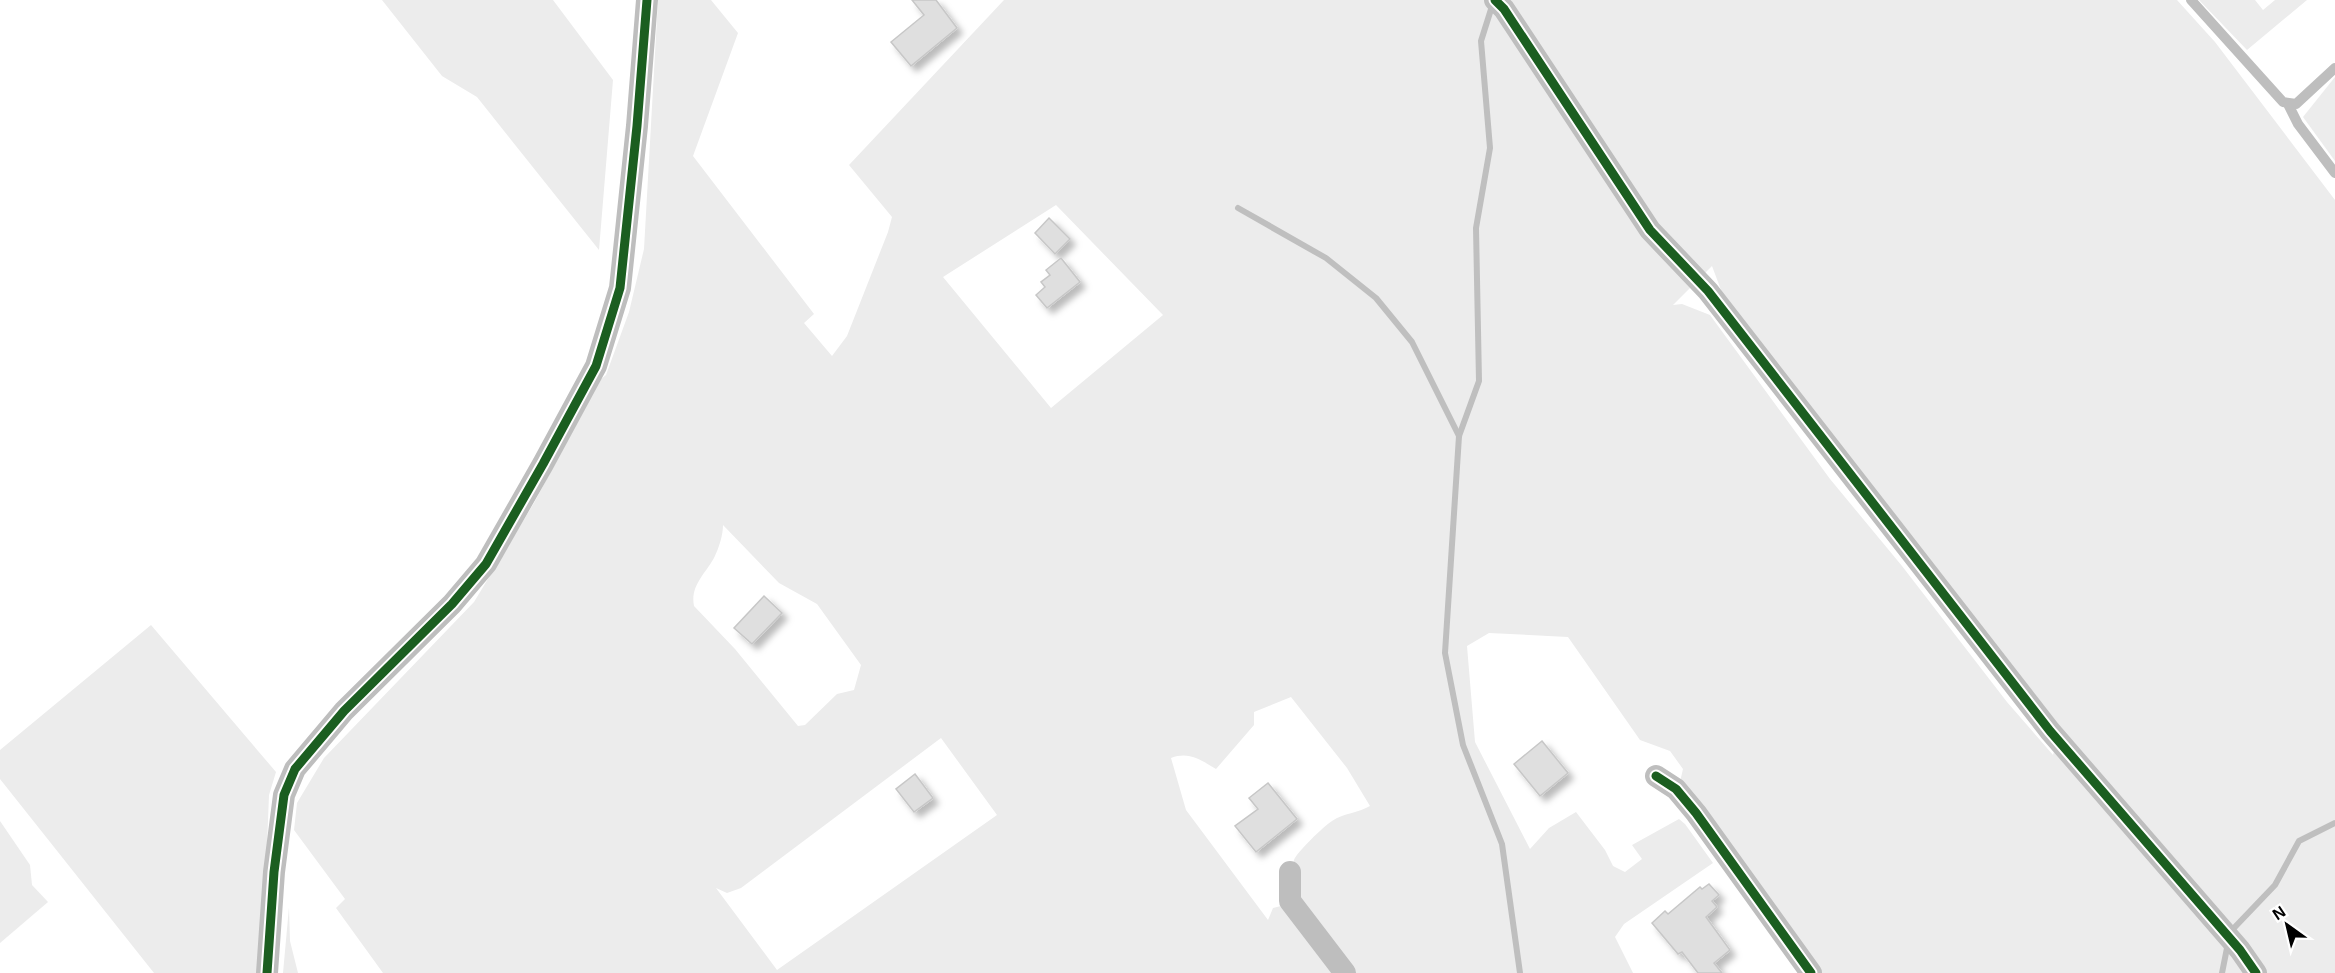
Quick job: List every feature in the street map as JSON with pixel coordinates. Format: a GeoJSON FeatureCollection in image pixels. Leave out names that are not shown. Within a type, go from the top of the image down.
{"type":"FeatureCollection","features":[{"type":"Feature","properties":{"kind":"street"},"geometry":{"type":"LineString","coordinates":[[267,973],[274,872],[284,795],[295,769],[344,711],[452,604],[486,564],[596,366],[620,288],[637,126],[646,0]]}},
{"type":"Feature","properties":{"kind":"street"},"geometry":{"type":"LineString","coordinates":[[1499,4],[1650,230],[1708,291],[2050,731],[2240,950],[2256,973]]}},
{"type":"Feature","properties":{"kind":"street"},"geometry":{"type":"LineString","coordinates":[[1656,776],[1676,789],[1696,813],[1811,973]]}},
{"type":"Feature","properties":{"kind":"street"},"geometry":{"type":"LineString","coordinates":[[1290,872],[1290,901],[1345,973]]}},
{"type":"Feature","properties":{"kind":"lane"},"geometry":{"type":"LineString","coordinates":[[2191,0],[2283,102],[2296,104],[2335,68]]}},
{"type":"Feature","properties":{"kind":"lane"},"geometry":{"type":"LineString","coordinates":[[2288,104],[2298,124],[2335,173]]}},
{"type":"Feature","properties":{"kind":"shaded area"},"geometry":{"type":"Polygon","coordinates":[[[382,0],[553,0],[613,80],[599,250],[477,97],[442,76],[382,0]]]}},
{"type":"Feature","properties":{"kind":"shaded area"},"geometry":{"type":"Polygon","coordinates":[[[658,0],[711,0],[738,33],[693,156],[814,314],[804,323],[832,356],[847,336],[892,217],[849,165],[1004,0],[2177,0],[2215,42],[2335,200],[2335,973],[1815,973],[1679,786],[1683,769],[1670,751],[1640,740],[1568,637],[1489,633],[1467,646],[1475,742],[1530,849],[1549,828],[1576,812],[1605,850],[1613,866],[1625,872],[1642,859],[1632,845],[1679,819],[1713,863],[1624,924],[1615,937],[1633,973],[1348,973],[1311,919],[1303,903],[1293,873],[1294,860],[1311,839],[1332,821],[1370,806],[1347,768],[1291,697],[1254,712],[1254,725],[1216,769],[1189,756],[1171,758],[1186,810],[1268,920],[1273,908],[1285,905],[1334,973],[383,973],[336,908],[345,899],[294,830],[297,803],[324,758],[474,602],[534,503],[600,380],[606,375],[629,312],[644,249],[658,0]],[[1056,205],[943,277],[1051,408],[1163,315],[1056,205]],[[1712,266],[1673,305],[1682,304],[1710,315],[1830,479],[1902,566],[2007,702],[2053,755],[2061,728],[1760,342],[1727,306],[1712,266]],[[723,525],[716,554],[696,586],[694,606],[735,649],[798,726],[805,725],[837,694],[854,690],[861,665],[817,604],[779,583],[723,525]],[[941,738],[741,888],[727,893],[716,888],[777,970],[997,815],[941,738]]]}},
{"type":"Feature","properties":{"kind":"shaded area"},"geometry":{"type":"Polygon","coordinates":[[[2199,0],[2255,0],[2263,10],[2275,0],[2307,0],[2247,50],[2199,0]]]}},
{"type":"Feature","properties":{"kind":"shaded area"},"geometry":{"type":"Polygon","coordinates":[[[2335,77],[2335,161],[2303,117],[2335,77]]]}},
{"type":"Feature","properties":{"kind":"shaded area"},"geometry":{"type":"Polygon","coordinates":[[[151,625],[276,772],[269,795],[262,973],[154,973],[0,779],[0,750],[151,625]]]}},
{"type":"Feature","properties":{"kind":"shaded area"},"geometry":{"type":"Polygon","coordinates":[[[0,821],[30,865],[32,885],[48,902],[0,943],[0,821]]]}},
{"type":"Feature","properties":{"kind":"shaded area"},"geometry":{"type":"Polygon","coordinates":[[[289,907],[290,941],[298,973],[283,973],[289,907]]]}},
{"type":"Feature","properties":{"kind":"building"},"geometry":{"type":"Polygon","coordinates":[[[912,0],[936,0],[957,28],[911,66],[891,42],[924,15],[912,0]]]}},
{"type":"Feature","properties":{"kind":"building"},"geometry":{"type":"Polygon","coordinates":[[[1049,218],[1070,239],[1055,254],[1035,233],[1049,218]]]}},
{"type":"Feature","properties":{"kind":"building"},"geometry":{"type":"Polygon","coordinates":[[[1061,258],[1080,282],[1047,308],[1036,295],[1045,287],[1041,282],[1050,275],[1046,270],[1061,258]]]}},
{"type":"Feature","properties":{"kind":"building"},"geometry":{"type":"Polygon","coordinates":[[[764,596],[782,613],[752,644],[734,628],[764,596]]]}},
{"type":"Feature","properties":{"kind":"building"},"geometry":{"type":"Polygon","coordinates":[[[1542,741],[1568,773],[1540,796],[1514,764],[1542,741]]]}},
{"type":"Feature","properties":{"kind":"building"},"geometry":{"type":"Polygon","coordinates":[[[915,774],[933,798],[914,812],[896,789],[915,774]]]}},
{"type":"Feature","properties":{"kind":"building"},"geometry":{"type":"Polygon","coordinates":[[[1268,783],[1297,819],[1256,852],[1235,826],[1258,809],[1249,798],[1268,783]]]}},
{"type":"Feature","properties":{"kind":"building"},"geometry":{"type":"Polygon","coordinates":[[[1709,884],[1719,895],[1712,901],[1717,907],[1706,917],[1730,950],[1714,963],[1722,973],[1698,973],[1682,952],[1678,954],[1652,923],[1665,911],[1668,914],[1700,887],[1702,889],[1709,884]]]}},
{"type":"Feature","properties":{"kind":"waterway"},"geometry":{"type":"LineString","coordinates":[[1493,3],[1481,41],[1490,148],[1476,228],[1479,381],[1459,436],[1445,653],[1463,745],[1502,844],[1520,973]]}},
{"type":"Feature","properties":{"kind":"waterway"},"geometry":{"type":"LineString","coordinates":[[1238,208],[1326,258],[1376,298],[1412,342],[1459,436]]}},
{"type":"Feature","properties":{"kind":"waterway"},"geometry":{"type":"LineString","coordinates":[[2233,929],[2275,885],[2299,841],[2335,823]]}},
{"type":"Feature","properties":{"kind":"waterway"},"geometry":{"type":"LineString","coordinates":[[2222,973],[2227,948]]}},
{"type":"Feature","properties":{"kind":"cycle path"},"geometry":{"type":"LineString","coordinates":[[267,973],[274,872],[284,795],[295,769],[344,711],[452,604],[486,564],[596,366],[620,288],[637,126],[647,0]]}},
{"type":"Feature","properties":{"kind":"cycle path"},"geometry":{"type":"LineString","coordinates":[[1495,0],[1504,9],[1650,230],[1708,291],[2050,731],[2240,950],[2256,973]]}},
{"type":"Feature","properties":{"kind":"cycle path"},"geometry":{"type":"LineString","coordinates":[[1656,776],[1676,789],[1696,813],[1811,973]]}}]}
